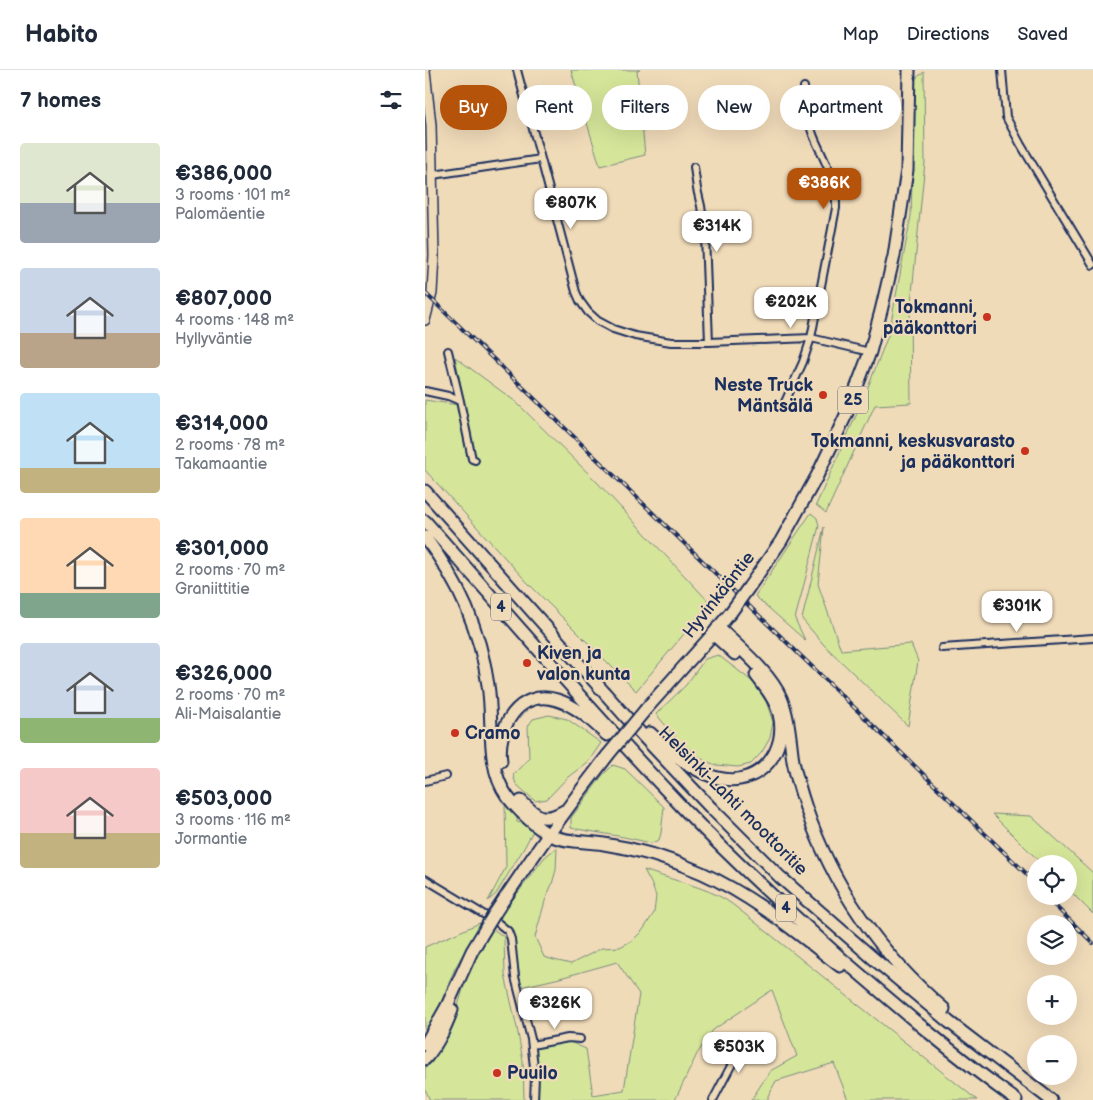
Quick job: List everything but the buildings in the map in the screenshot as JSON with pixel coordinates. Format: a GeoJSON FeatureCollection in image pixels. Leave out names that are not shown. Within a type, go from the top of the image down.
{"type":"FeatureCollection","features":[{"type":"Feature","properties":{"kind":"highway","name":"Hyvinkääntie"},"geometry":{"type":"LineString","coordinates":[[902,70],[903,192]]}},
{"type":"Feature","properties":{"kind":"highway","name":"Hyvinkääntie"},"geometry":{"type":"LineString","coordinates":[[425,1045],[447,1006],[472,951],[548,834],[608,755],[731,612],[781,541],[817,476],[846,415],[870,352],[894,256],[907,170],[909,70]]}},
{"type":"Feature","properties":{"kind":"highway","name":"Helsinki-Lahti moottoritie"},"geometry":{"type":"LineString","coordinates":[[425,491],[643,736],[781,877],[874,960],[949,1022],[1051,1100]]}},
{"type":"Feature","properties":{"kind":"highway","name":"4"},"geometry":{"type":"LineString","coordinates":[[425,521],[577,693],[683,808],[768,892],[861,976],[937,1039],[1016,1100]]}},
{"type":"Feature","properties":{"kind":"highway"},"geometry":{"type":"LineString","coordinates":[[425,537],[443,564],[466,606],[480,644],[489,688],[493,758],[497,778],[507,796],[537,827],[561,839],[603,844],[647,853],[684,866],[722,883],[747,897],[779,919],[937,1039]]}},
{"type":"Feature","properties":{"kind":"highway"},"geometry":{"type":"LineString","coordinates":[[564,647],[652,736],[676,755],[701,771],[715,777],[736,780],[759,772],[773,757],[779,746],[780,720],[771,696],[755,674],[715,630]]}},
{"type":"Feature","properties":{"kind":"highway"},"geometry":{"type":"LineString","coordinates":[[715,630],[757,665],[781,698],[805,806],[839,884],[857,912],[897,962],[940,1005],[984,1043],[997,1060]]}},
{"type":"Feature","properties":{"kind":"highway"},"geometry":{"type":"LineString","coordinates":[[564,811],[555,816],[545,818],[522,802],[512,791],[505,778],[500,757],[504,727],[518,707],[528,701],[546,698],[555,699],[573,707],[607,735],[683,808]]}},
{"type":"Feature","properties":{"kind":"highway"},"geometry":{"type":"LineString","coordinates":[[519,878],[549,846],[563,841],[576,841]]}},
{"type":"Feature","properties":{"kind":"highway","name":"Hyvinkääntie"},"geometry":{"type":"LineString","coordinates":[[425,1058],[434,1048],[445,1027],[452,1010],[463,969]]}},
{"type":"Feature","properties":{"kind":"street"},"geometry":{"type":"LineString","coordinates":[[517,70],[576,292],[588,312],[598,321],[613,329],[635,336],[671,342],[811,338],[870,352]]}},
{"type":"Feature","properties":{"kind":"street"},"geometry":{"type":"LineString","coordinates":[[1002,70],[1006,117],[1093,265]]}},
{"type":"Feature","properties":{"kind":"street"},"geometry":{"type":"LineString","coordinates":[[425,71],[430,115],[435,254],[432,293],[425,320]]}},
{"type":"Feature","properties":{"kind":"street"},"geometry":{"type":"LineString","coordinates":[[785,402],[803,362],[811,338],[836,208],[832,176],[811,130]]}},
{"type":"Feature","properties":{"kind":"street"},"geometry":{"type":"LineString","coordinates":[[433,175],[541,159]]}},
{"type":"Feature","properties":{"kind":"street"},"geometry":{"type":"LineString","coordinates":[[694,167],[705,235],[709,342]]}},
{"type":"Feature","properties":{"kind":"street"},"geometry":{"type":"LineString","coordinates":[[448,351],[472,459],[475,460]]}},
{"type":"Feature","properties":{"kind":"street"},"geometry":{"type":"LineString","coordinates":[[425,391],[448,396],[460,401]]}},
{"type":"Feature","properties":{"kind":"street"},"geometry":{"type":"LineString","coordinates":[[942,648],[1093,638]]}},
{"type":"Feature","properties":{"kind":"street"},"geometry":{"type":"LineString","coordinates":[[425,781],[446,776]]}},
{"type":"Feature","properties":{"kind":"street"},"geometry":{"type":"LineString","coordinates":[[425,879],[508,931],[511,939],[515,977],[532,1044],[535,1100]]}},
{"type":"Feature","properties":{"kind":"street"},"geometry":{"type":"LineString","coordinates":[[532,1044],[568,1038],[581,1039]]}},
{"type":"Feature","properties":{"kind":"street"},"geometry":{"type":"LineString","coordinates":[[713,1100],[742,1045],[756,1039]]}},
{"type":"Feature","properties":{"kind":"green space"},"geometry":{"type":"Polygon","coordinates":[[[571,70],[640,70],[637,71],[638,85],[602,85],[602,130],[643,130],[645,155],[600,166],[589,130],[592,130],[592,85],[576,85],[571,70]]]}},
{"type":"Feature","properties":{"kind":"green space"},"geometry":{"type":"Polygon","coordinates":[[[924,72],[925,162],[910,313],[911,403],[875,405],[826,513],[816,505],[863,400],[889,333],[911,216],[915,79],[924,72]]]}},
{"type":"Feature","properties":{"kind":"green space"},"geometry":{"type":"Polygon","coordinates":[[[455,357],[516,402],[595,480],[710,603],[636,691],[526,581],[425,470],[425,400],[465,406],[455,357]]]}},
{"type":"Feature","properties":{"kind":"green space"},"geometry":{"type":"Polygon","coordinates":[[[811,513],[817,518],[819,526],[795,619],[805,640],[755,596],[811,513]]]}},
{"type":"Feature","properties":{"kind":"green space"},"geometry":{"type":"Polygon","coordinates":[[[824,527],[818,584],[841,650],[911,644],[918,661],[908,726],[824,645],[802,619],[824,527]]]}},
{"type":"Feature","properties":{"kind":"green space"},"geometry":{"type":"Polygon","coordinates":[[[718,655],[753,682],[766,701],[773,722],[770,738],[762,752],[751,764],[738,767],[716,765],[705,761],[677,739],[656,714],[686,685],[705,659],[718,655]]]}},
{"type":"Feature","properties":{"kind":"green space"},"geometry":{"type":"Polygon","coordinates":[[[549,715],[567,719],[601,743],[588,762],[568,777],[547,799],[535,801],[516,784],[513,775],[529,758],[528,726],[533,719],[549,715]]]}},
{"type":"Feature","properties":{"kind":"green space"},"geometry":{"type":"Polygon","coordinates":[[[613,765],[625,769],[664,807],[659,840],[651,843],[571,828],[571,818],[602,776],[613,765]]]}},
{"type":"Feature","properties":{"kind":"green space"},"geometry":{"type":"Polygon","coordinates":[[[505,801],[517,814],[517,822],[529,825],[533,831],[496,894],[488,901],[506,867],[505,801]]]}},
{"type":"Feature","properties":{"kind":"green space"},"geometry":{"type":"Polygon","coordinates":[[[992,814],[1031,816],[1073,855],[1033,855],[992,814]]]}},
{"type":"Feature","properties":{"kind":"green space"},"geometry":{"type":"Polygon","coordinates":[[[557,847],[556,870],[535,937],[544,957],[571,964],[602,948],[620,947],[633,940],[643,930],[654,913],[656,896],[644,870],[690,885],[717,895],[732,904],[977,1100],[848,1100],[834,1063],[776,1081],[768,1096],[768,1100],[751,1100],[770,1071],[797,1056],[772,990],[713,1030],[697,1054],[675,1100],[537,1100],[536,1047],[570,1042],[586,1049],[593,1095],[624,1090],[639,994],[617,962],[521,987],[511,929],[498,919],[544,858],[557,847]]]}},
{"type":"Feature","properties":{"kind":"green space"},"geometry":{"type":"Polygon","coordinates":[[[1077,858],[1093,873],[1093,914],[1077,898],[1077,858]]]}},
{"type":"Feature","properties":{"kind":"green space"},"geometry":{"type":"Polygon","coordinates":[[[482,922],[455,968],[435,1017],[425,1030],[425,947],[482,922]]]}},
{"type":"Feature","properties":{"kind":"green space"},"geometry":{"type":"Polygon","coordinates":[[[493,929],[504,937],[505,975],[523,1061],[524,1100],[430,1100],[425,1089],[425,1069],[449,1036],[468,972],[493,929]]]}},
{"type":"Feature","properties":{"kind":"railway"},"geometry":{"type":"LineString","coordinates":[[425,293],[1027,874]]}},
{"type":"Feature","properties":{"kind":"railway"},"geometry":{"type":"LineString","coordinates":[[1054,905],[1093,943]]}},
{"type":"Feature","properties":{"kind":"place","name":"Tokmanni, pääkonttori"},"geometry":{"type":"Point","coordinates":[987,317]}},
{"type":"Feature","properties":{"kind":"place","name":"Neste Truck Mäntsälä"},"geometry":{"type":"Point","coordinates":[823,395]}},
{"type":"Feature","properties":{"kind":"place","name":"Tokmanni, keskusvarasto ja pääkonttori"},"geometry":{"type":"Point","coordinates":[1025,451]}},
{"type":"Feature","properties":{"kind":"place","name":"Kiven ja valon kunta"},"geometry":{"type":"Point","coordinates":[527,663]}},
{"type":"Feature","properties":{"kind":"place","name":"Cramo"},"geometry":{"type":"Point","coordinates":[455,733]}},
{"type":"Feature","properties":{"kind":"place","name":"Puuilo"},"geometry":{"type":"Point","coordinates":[497,1073]}}]}
